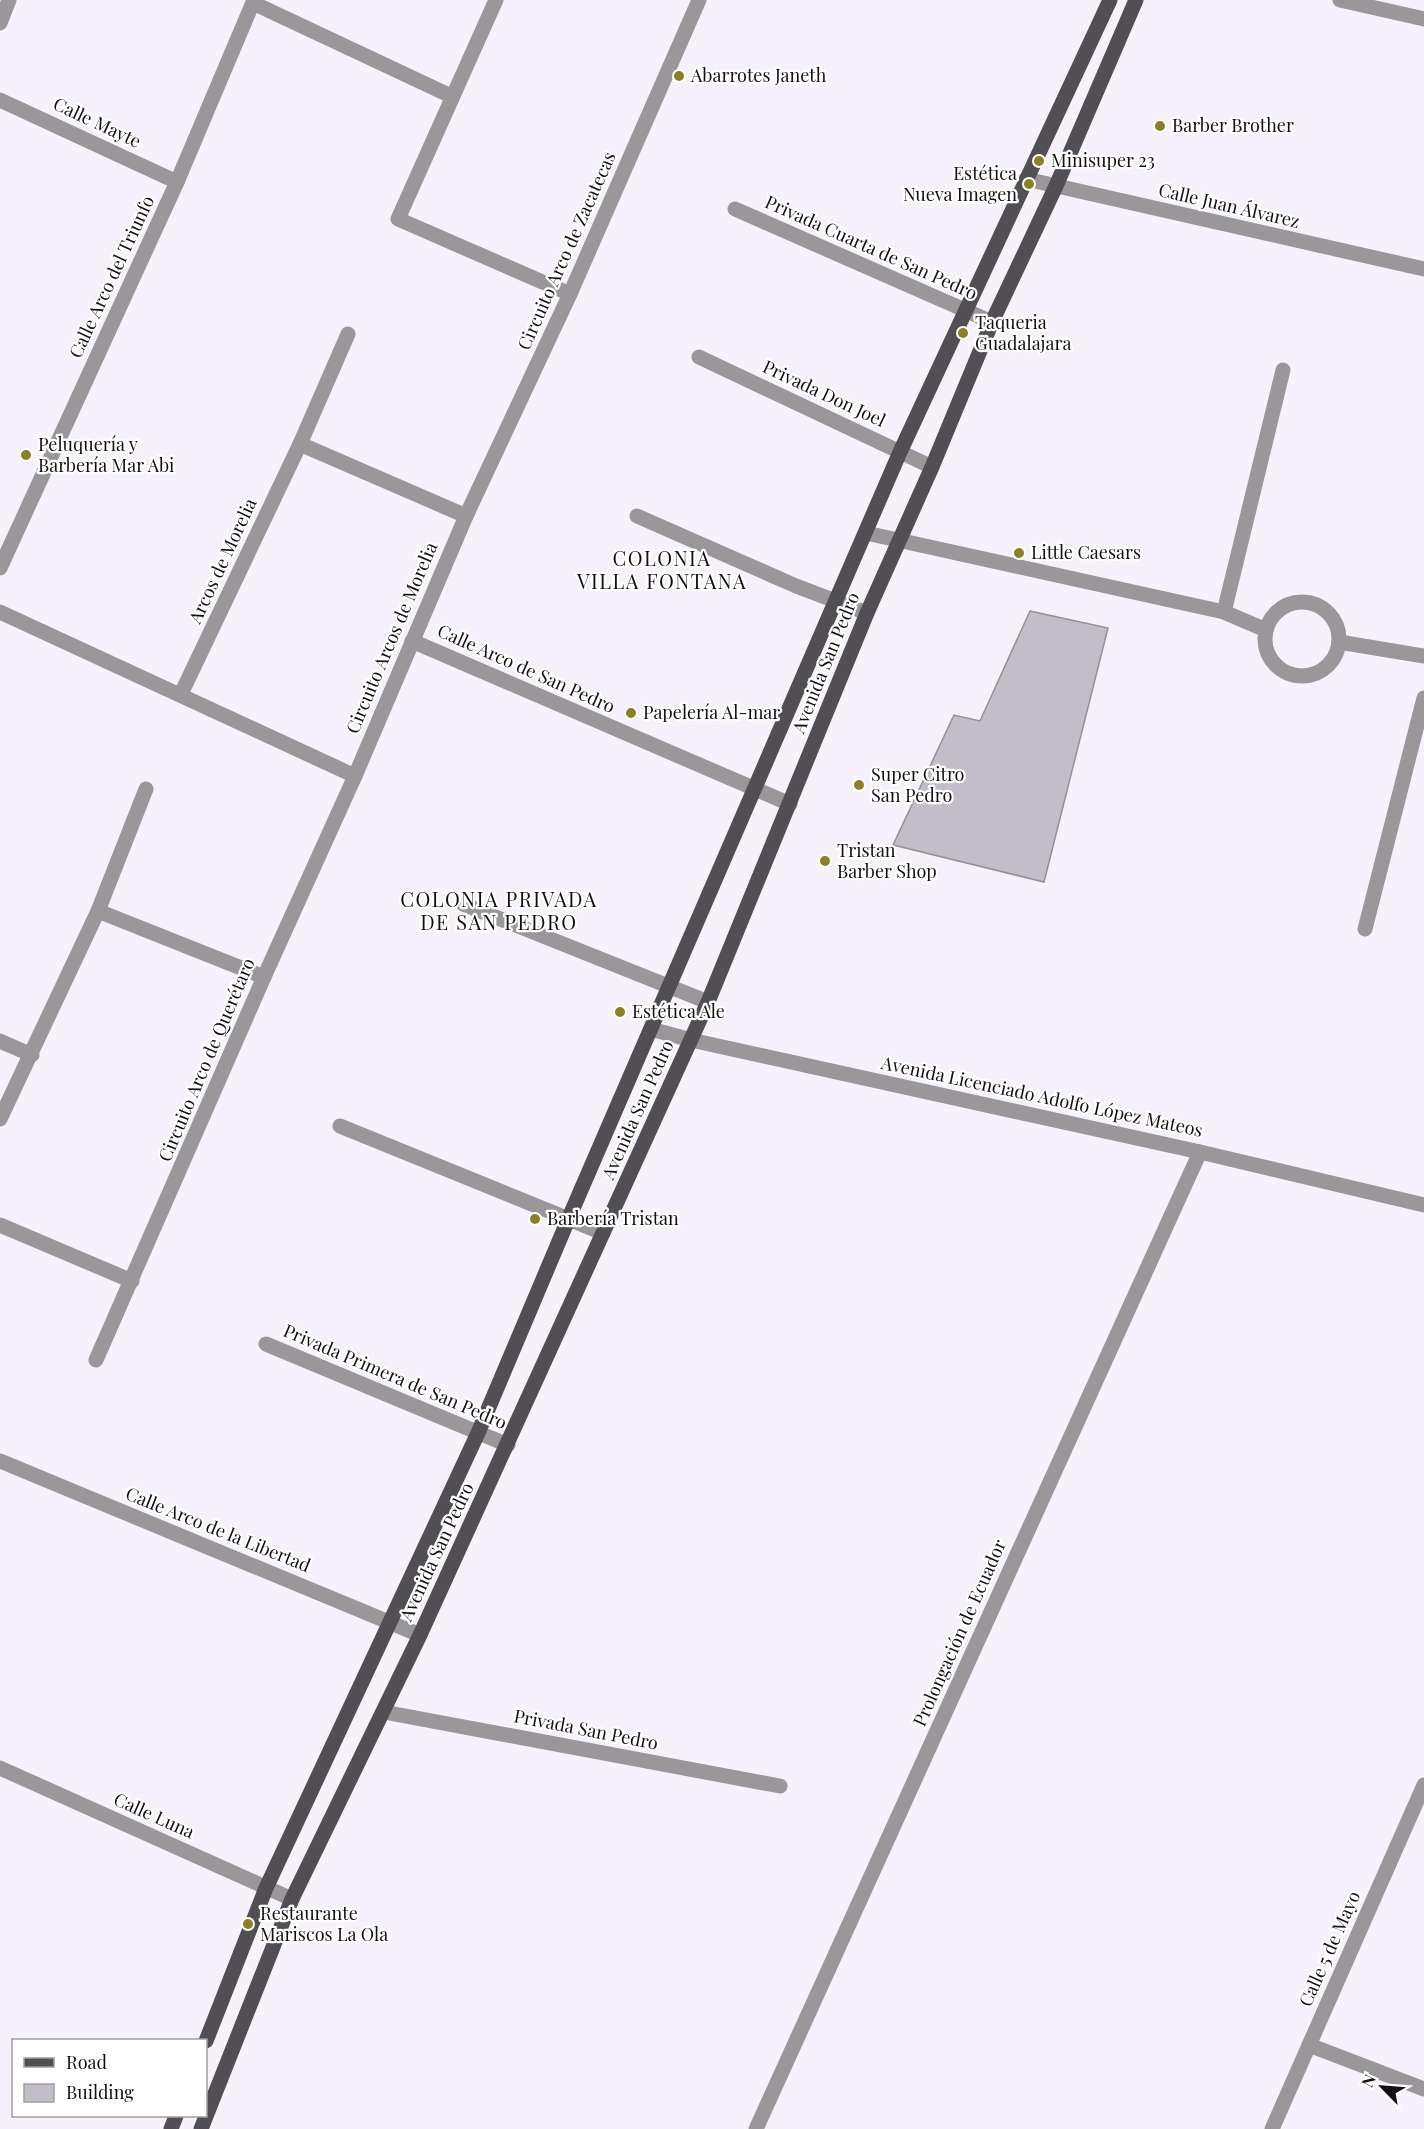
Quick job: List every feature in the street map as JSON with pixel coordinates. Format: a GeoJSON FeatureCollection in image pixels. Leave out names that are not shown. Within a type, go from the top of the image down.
{"type":"FeatureCollection","features":[{"type":"Feature","properties":{"kind":"main road","name":"Avenida San Pedro"},"geometry":{"type":"LineString","coordinates":[[207,2039],[266,1888],[478,1433],[900,452],[1110,0]]}},
{"type":"Feature","properties":{"kind":"main road","name":"Avenida San Pedro"},"geometry":{"type":"LineString","coordinates":[[207,2114],[292,1899],[420,1635],[708,1002],[867,613],[932,467],[992,322],[1056,186],[1136,0]]}},
{"type":"Feature","properties":{"kind":"street"},"geometry":{"type":"LineString","coordinates":[[0,23],[9,0]]}},
{"type":"Feature","properties":{"kind":"street"},"geometry":{"type":"LineString","coordinates":[[496,0],[451,96],[398,219],[570,294]]}},
{"type":"Feature","properties":{"kind":"street"},"geometry":{"type":"LineString","coordinates":[[1340,0],[1424,19]]}},
{"type":"Feature","properties":{"kind":"street","name":"Circuito Arco de Zacatecas"},"geometry":{"type":"LineString","coordinates":[[466,516],[570,294],[695,1]]}},
{"type":"Feature","properties":{"kind":"street"},"geometry":{"type":"LineString","coordinates":[[253,2],[451,96]]}},
{"type":"Feature","properties":{"kind":"street","name":"Calle Arco del Triunfo"},"geometry":{"type":"LineString","coordinates":[[0,568],[177,182],[253,2]]}},
{"type":"Feature","properties":{"kind":"street","name":"Calle Mayte"},"geometry":{"type":"LineString","coordinates":[[0,100],[177,182]]}},
{"type":"Feature","properties":{"kind":"street","name":"Calle Juan Álvarez"},"geometry":{"type":"LineString","coordinates":[[1026,179],[1424,269]]}},
{"type":"Feature","properties":{"kind":"street","name":"Privada Cuarta de San Pedro"},"geometry":{"type":"LineString","coordinates":[[735,209],[992,322]]}},
{"type":"Feature","properties":{"kind":"street","name":"Arcos de Morelia"},"geometry":{"type":"LineString","coordinates":[[181,694],[300,444],[348,334]]}},
{"type":"Feature","properties":{"kind":"street","name":"Privada Don Joel"},"geometry":{"type":"LineString","coordinates":[[699,357],[932,467]]}},
{"type":"Feature","properties":{"kind":"street"},"geometry":{"type":"LineString","coordinates":[[1224,612],[1282,370]]}},
{"type":"Feature","properties":{"kind":"street"},"geometry":{"type":"LineString","coordinates":[[300,444],[466,516]]}},
{"type":"Feature","properties":{"kind":"street","name":"Circuito Arcos de Morelia"},"geometry":{"type":"LineString","coordinates":[[355,776],[466,516]]}},
{"type":"Feature","properties":{"kind":"street"},"geometry":{"type":"LineString","coordinates":[[637,516],[796,586],[867,613]]}},
{"type":"Feature","properties":{"kind":"street"},"geometry":{"type":"LineString","coordinates":[[866,533],[1224,612],[1266,630]]}},
{"type":"Feature","properties":{"kind":"street"},"geometry":{"type":"LineString","coordinates":[[1295,602],[1308,602],[1324,609],[1333,618],[1338,629],[1339,642],[1335,655],[1328,665],[1318,672],[1305,676],[1295,675],[1283,671],[1274,662],[1265,642],[1266,630],[1272,617],[1280,608],[1295,602]]}},
{"type":"Feature","properties":{"kind":"street"},"geometry":{"type":"LineString","coordinates":[[0,612],[355,776]]}},
{"type":"Feature","properties":{"kind":"street","name":"Calle Arco de San Pedro"},"geometry":{"type":"LineString","coordinates":[[412,641],[790,804]]}},
{"type":"Feature","properties":{"kind":"street"},"geometry":{"type":"LineString","coordinates":[[1339,642],[1424,656]]}},
{"type":"Feature","properties":{"kind":"street"},"geometry":{"type":"LineString","coordinates":[[1365,929],[1424,698]]}},
{"type":"Feature","properties":{"kind":"street","name":"Circuito Arco de Querétaro"},"geometry":{"type":"LineString","coordinates":[[96,1359],[355,776]]}},
{"type":"Feature","properties":{"kind":"street"},"geometry":{"type":"LineString","coordinates":[[0,1119],[98,911],[146,789]]}},
{"type":"Feature","properties":{"kind":"street"},"geometry":{"type":"LineString","coordinates":[[463,904],[708,1002]]}},
{"type":"Feature","properties":{"kind":"street"},"geometry":{"type":"LineString","coordinates":[[98,911],[264,977]]}},
{"type":"Feature","properties":{"kind":"street","name":"Avenida Licenciado Adolfo López Mateos"},"geometry":{"type":"LineString","coordinates":[[651,1029],[691,1040],[1200,1152],[1424,1205]]}},
{"type":"Feature","properties":{"kind":"street"},"geometry":{"type":"LineString","coordinates":[[0,1041],[32,1055]]}},
{"type":"Feature","properties":{"kind":"street"},"geometry":{"type":"LineString","coordinates":[[340,1126],[603,1233]]}},
{"type":"Feature","properties":{"kind":"street","name":"Prolongación de Ecuador"},"geometry":{"type":"LineString","coordinates":[[756,2129],[1200,1152]]}},
{"type":"Feature","properties":{"kind":"street"},"geometry":{"type":"LineString","coordinates":[[0,1226],[132,1281]]}},
{"type":"Feature","properties":{"kind":"street","name":"Privada Primera de San Pedro"},"geometry":{"type":"LineString","coordinates":[[266,1344],[508,1445]]}},
{"type":"Feature","properties":{"kind":"street","name":"Calle Arco de la Libertad"},"geometry":{"type":"LineString","coordinates":[[0,1461],[420,1635]]}},
{"type":"Feature","properties":{"kind":"street","name":"Privada San Pedro"},"geometry":{"type":"LineString","coordinates":[[384,1712],[780,1786]]}},
{"type":"Feature","properties":{"kind":"street","name":"Calle Luna"},"geometry":{"type":"LineString","coordinates":[[0,1768],[292,1899]]}},
{"type":"Feature","properties":{"kind":"street","name":"Calle 5 de Mayo"},"geometry":{"type":"LineString","coordinates":[[1272,2129],[1424,1785]]}},
{"type":"Feature","properties":{"kind":"street"},"geometry":{"type":"LineString","coordinates":[[1309,2045],[1424,2089]]}},
{"type":"Feature","properties":{"kind":"building"},"geometry":{"type":"Polygon","coordinates":[[[1030,611],[1108,628],[1044,882],[893,845],[954,715],[980,721],[1030,611]]]}},
{"type":"Feature","properties":{"kind":"place","name":"Abarrotes Janeth"},"geometry":{"type":"Point","coordinates":[679,76]}},
{"type":"Feature","properties":{"kind":"place","name":"Barber Brother"},"geometry":{"type":"Point","coordinates":[1160,126]}},
{"type":"Feature","properties":{"kind":"place","name":"Minisuper 23"},"geometry":{"type":"Point","coordinates":[1039,161]}},
{"type":"Feature","properties":{"kind":"place","name":"Estética Nueva Imagen"},"geometry":{"type":"Point","coordinates":[1029,184]}},
{"type":"Feature","properties":{"kind":"place","name":"Taqueria Guadalajara"},"geometry":{"type":"Point","coordinates":[963,333]}},
{"type":"Feature","properties":{"kind":"place","name":"Peluquería y Barbería Mar Abi"},"geometry":{"type":"Point","coordinates":[26,455]}},
{"type":"Feature","properties":{"kind":"place","name":"Little Caesars"},"geometry":{"type":"Point","coordinates":[1019,553]}},
{"type":"Feature","properties":{"kind":"place","name":"Papelería Al-mar"},"geometry":{"type":"Point","coordinates":[631,713]}},
{"type":"Feature","properties":{"kind":"place","name":"Super Citro San Pedro"},"geometry":{"type":"Point","coordinates":[859,785]}},
{"type":"Feature","properties":{"kind":"place","name":"Tristan Barber Shop"},"geometry":{"type":"Point","coordinates":[825,861]}},
{"type":"Feature","properties":{"kind":"place","name":"Estética Ale"},"geometry":{"type":"Point","coordinates":[620,1012]}},
{"type":"Feature","properties":{"kind":"place","name":"Barbería Tristan"},"geometry":{"type":"Point","coordinates":[535,1219]}},
{"type":"Feature","properties":{"kind":"place","name":"Restaurante Mariscos La Ola"},"geometry":{"type":"Point","coordinates":[248,1924]}},
{"type":"Feature","properties":{"kind":"district","name":"COLONIA VILLA FONTANA"},"geometry":{"type":"Point","coordinates":[662,570]}},
{"type":"Feature","properties":{"kind":"district","name":"COLONIA PRIVADA DE SAN PEDRO"},"geometry":{"type":"Point","coordinates":[499,912]}}]}
